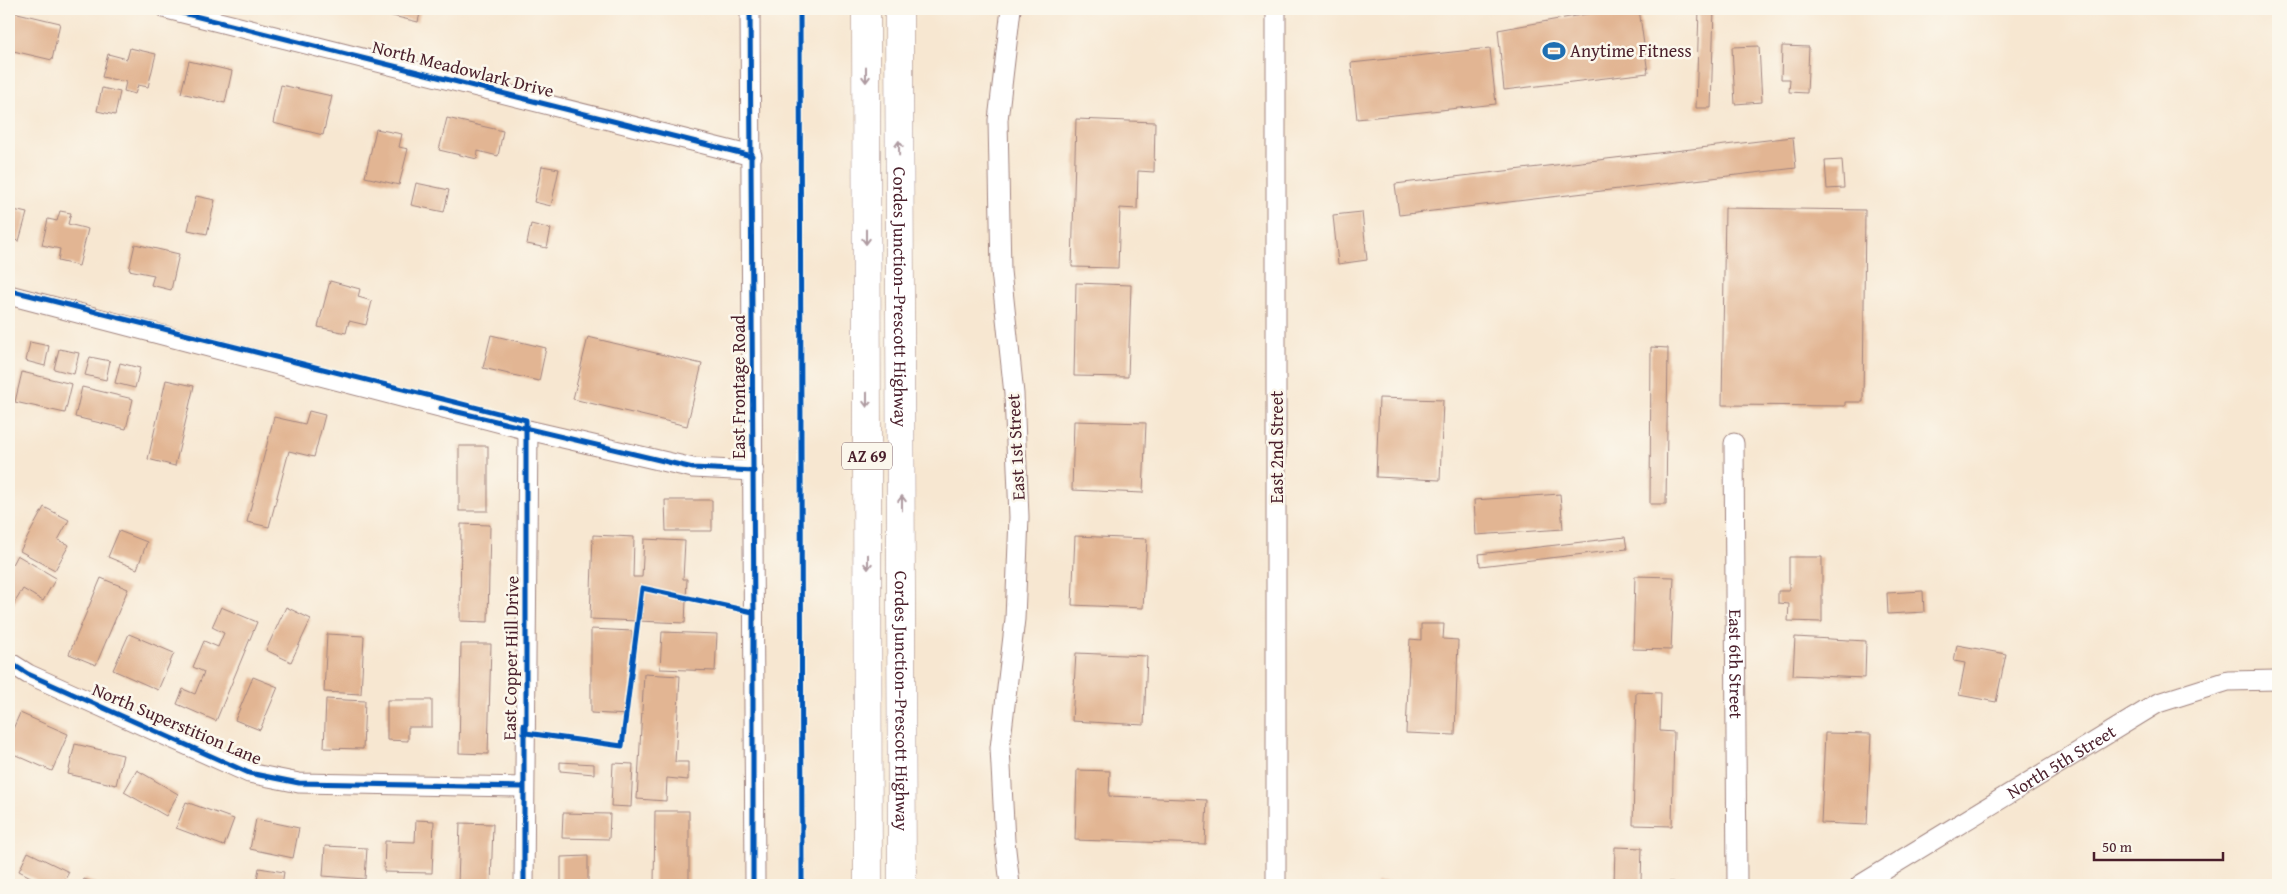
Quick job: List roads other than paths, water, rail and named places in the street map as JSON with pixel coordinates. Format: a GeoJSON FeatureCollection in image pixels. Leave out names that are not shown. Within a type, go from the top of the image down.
{"type":"FeatureCollection","features":[{"type":"Feature","properties":{"kind":"main road","name":"Cordes Junction–Prescott Highway"},"geometry":{"type":"LineString","coordinates":[[866,9],[868,885]]}},
{"type":"Feature","properties":{"kind":"main road","name":"Cordes Junction–Prescott Highway"},"geometry":{"type":"LineString","coordinates":[[899,9],[902,885]]}},
{"type":"Feature","properties":{"kind":"street","name":"North Meadowlark Drive"},"geometry":{"type":"LineString","coordinates":[[167,9],[752,156]]}},
{"type":"Feature","properties":{"kind":"street","name":"East Frontage Road"},"geometry":{"type":"LineString","coordinates":[[750,9],[754,471],[754,885]]}},
{"type":"Feature","properties":{"kind":"street","name":"East 1st Street"},"geometry":{"type":"LineString","coordinates":[[1010,885],[1005,841],[1000,748],[1015,619],[1019,517],[1014,394],[1001,271],[998,120],[1011,9]]}},
{"type":"Feature","properties":{"kind":"street","name":"East 2nd Street"},"geometry":{"type":"LineString","coordinates":[[1276,9],[1276,885]]}},
{"type":"Feature","properties":{"kind":"street"},"geometry":{"type":"LineString","coordinates":[[9,296],[528,430],[693,468],[754,471]]}},
{"type":"Feature","properties":{"kind":"street","name":"East Copper Hill Drive"},"geometry":{"type":"LineString","coordinates":[[524,885],[523,787],[528,430]]}},
{"type":"Feature","properties":{"kind":"street","name":"East 6th Street"},"geometry":{"type":"LineString","coordinates":[[1734,443],[1737,885]]}},
{"type":"Feature","properties":{"kind":"street","name":"North Superstition Lane"},"geometry":{"type":"LineString","coordinates":[[9,662],[28,674],[249,773],[299,783],[523,787]]}},
{"type":"Feature","properties":{"kind":"street","name":"North 5th Street"},"geometry":{"type":"LineString","coordinates":[[1860,885],[2158,703],[2228,682],[2278,680]]}},
{"type":"Feature","properties":{"kind":"place","name":"Anytime Fitness"},"geometry":{"type":"Point","coordinates":[1554,51]}}]}
